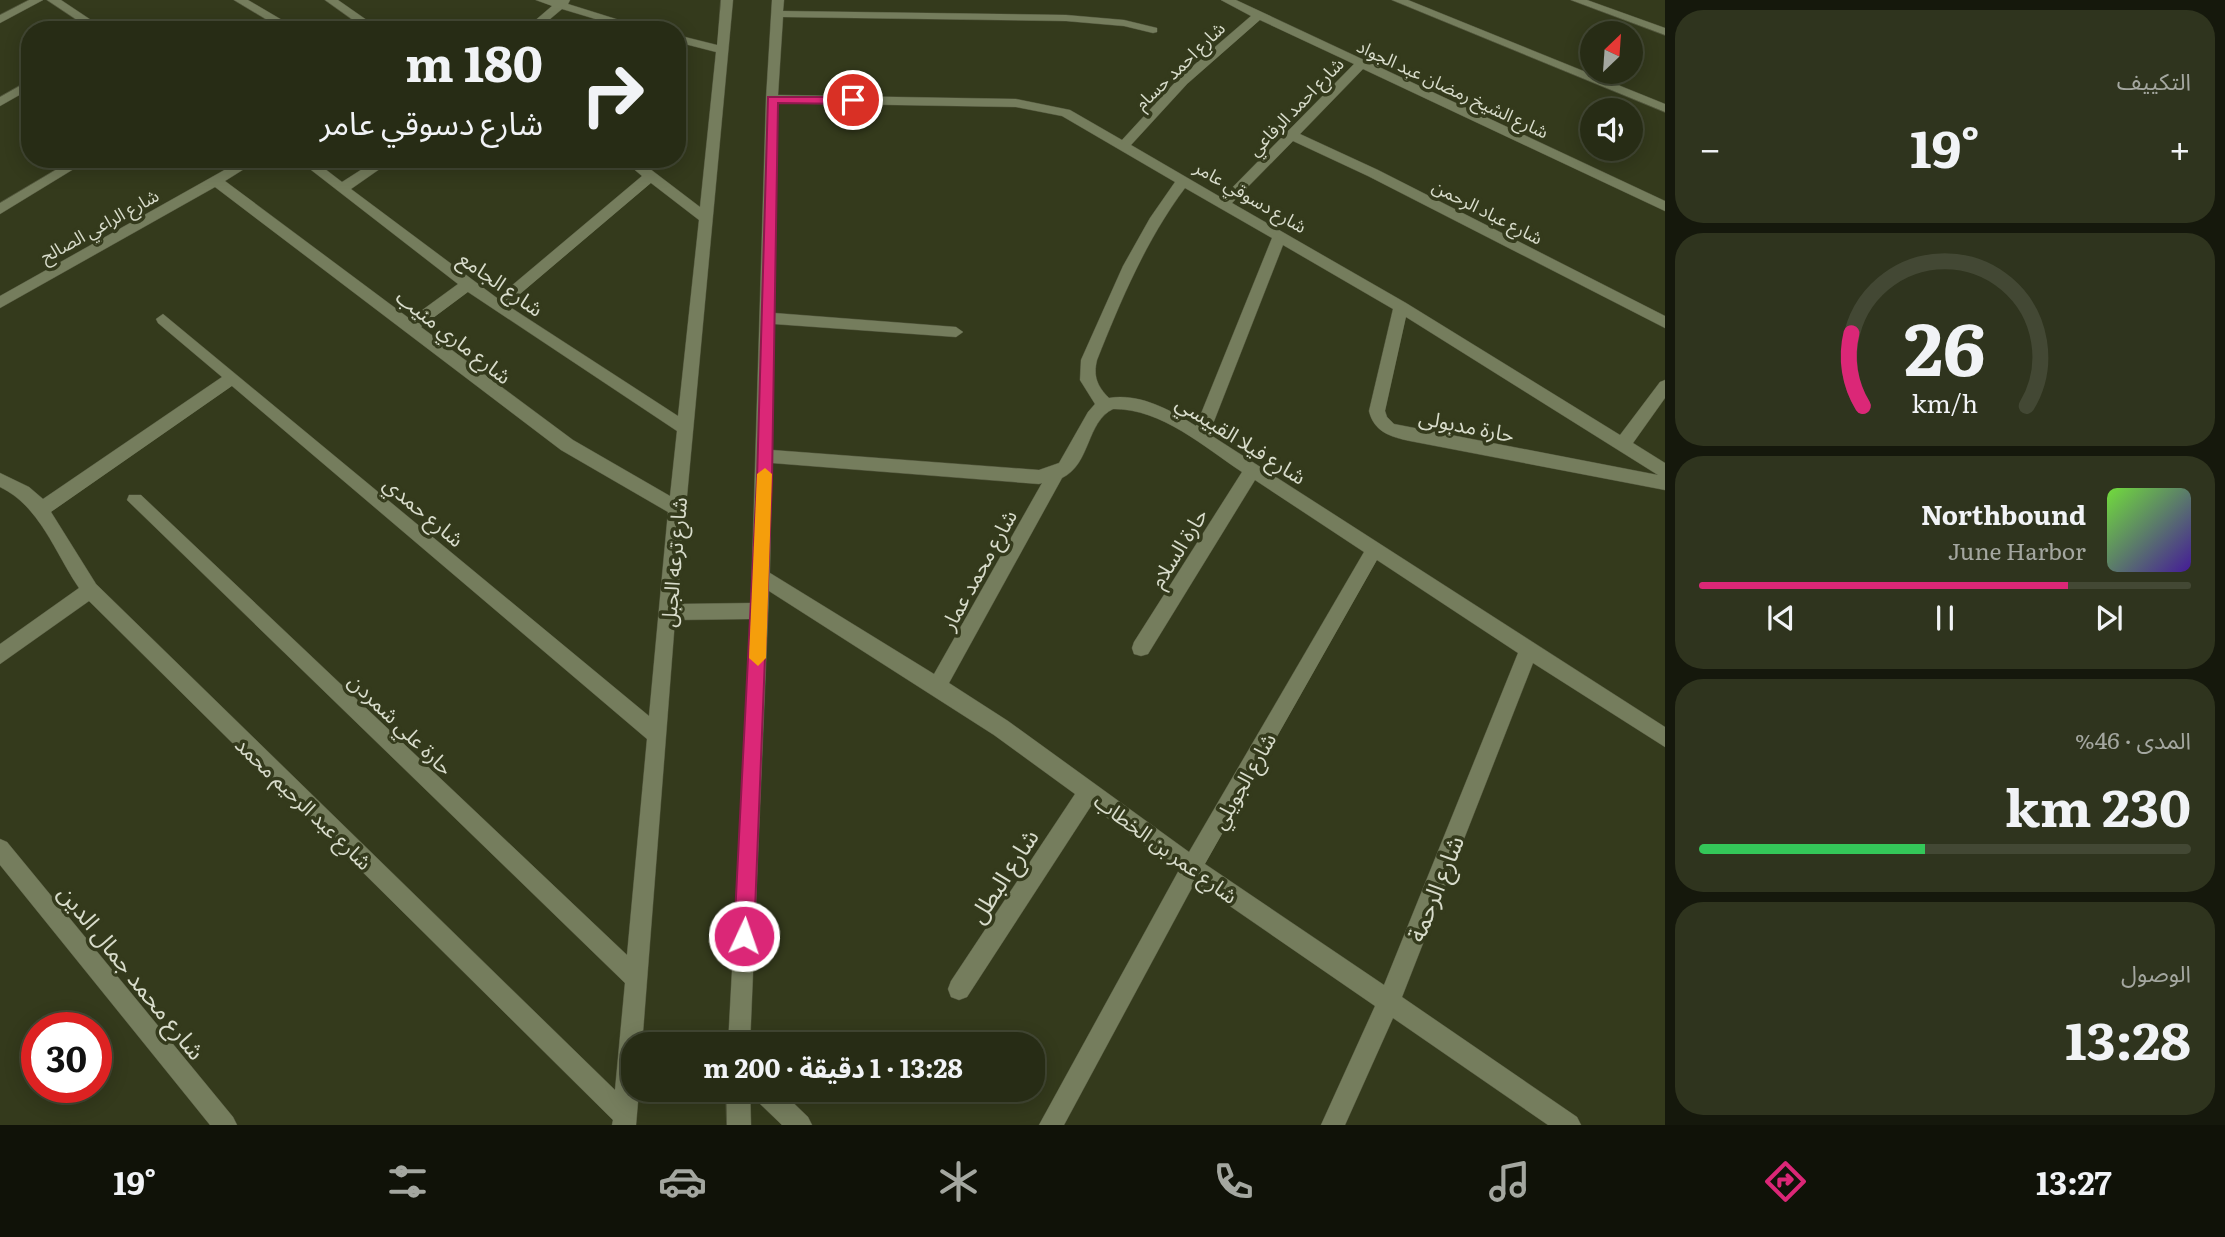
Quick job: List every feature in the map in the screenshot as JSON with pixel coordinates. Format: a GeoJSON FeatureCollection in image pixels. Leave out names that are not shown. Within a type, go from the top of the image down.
{"type":"FeatureCollection","features":[{"type":"Feature","properties":{"kind":"street"},"geometry":{"type":"LineString","coordinates":[[0,20],[37,0]]}},
{"type":"Feature","properties":{"kind":"street"},"geometry":{"type":"LineString","coordinates":[[53,0],[86,21]]}},
{"type":"Feature","properties":{"kind":"street"},"geometry":{"type":"LineString","coordinates":[[240,0],[277,21]]}},
{"type":"Feature","properties":{"kind":"street"},"geometry":{"type":"LineString","coordinates":[[542,0],[562,3],[617,21]]}},
{"type":"Feature","properties":{"kind":"street","name":"شارع ترعه الجبل"},"geometry":{"type":"LineString","coordinates":[[624,1120],[667,612],[727,0]]}},
{"type":"Feature","properties":{"kind":"street","name":"شارع الشيخ رمضان عبد الجواد"},"geometry":{"type":"LineString","coordinates":[[1227,0],[1665,206]]}},
{"type":"Feature","properties":{"kind":"street"},"geometry":{"type":"LineString","coordinates":[[1398,0],[1665,108]]}},
{"type":"Feature","properties":{"kind":"street"},"geometry":{"type":"LineString","coordinates":[[1577,0],[1665,32]]}},
{"type":"Feature","properties":{"kind":"street"},"geometry":{"type":"LineString","coordinates":[[339,2],[363,21]]}},
{"type":"Feature","properties":{"kind":"street"},"geometry":{"type":"LineString","coordinates":[[541,21],[562,3]]}},
{"type":"Feature","properties":{"kind":"street"},"geometry":{"type":"LineString","coordinates":[[740,1032],[760,611],[772,99],[777,7],[1075,18],[1124,23],[1153,30]]}},
{"type":"Feature","properties":{"kind":"street","name":"شارع احمد حسام"},"geometry":{"type":"LineString","coordinates":[[1125,144],[1183,81],[1260,14]]}},
{"type":"Feature","properties":{"kind":"street"},"geometry":{"type":"LineString","coordinates":[[686,40],[722,50]]}},
{"type":"Feature","properties":{"kind":"street","name":"شارع احمد الرفاعي"},"geometry":{"type":"LineString","coordinates":[[1225,203],[1361,64]]}},
{"type":"Feature","properties":{"kind":"street"},"geometry":{"type":"LineString","coordinates":[[0,102],[21,89]]}},
{"type":"Feature","properties":{"kind":"street","name":"شارع دسوقي عامر"},"geometry":{"type":"LineString","coordinates":[[772,99],[1041,106],[1066,113],[1125,144],[1401,307],[1665,471]]}},
{"type":"Feature","properties":{"kind":"street","name":"شارع عباد الرحمن"},"geometry":{"type":"LineString","coordinates":[[1292,135],[1373,173],[1665,323]]}},
{"type":"Feature","properties":{"kind":"street"},"geometry":{"type":"LineString","coordinates":[[0,209],[69,168]]}},
{"type":"Feature","properties":{"kind":"street","name":"شارع الراعي الصالح"},"geometry":{"type":"LineString","coordinates":[[0,303],[238,168]]}},
{"type":"Feature","properties":{"kind":"street","name":"شارع الجامع"},"geometry":{"type":"LineString","coordinates":[[315,168],[467,285],[685,428]]}},
{"type":"Feature","properties":{"kind":"street"},"geometry":{"type":"LineString","coordinates":[[343,188],[374,168]]}},
{"type":"Feature","properties":{"kind":"street"},"geometry":{"type":"LineString","coordinates":[[639,168],[707,219]]}},
{"type":"Feature","properties":{"kind":"street"},"geometry":{"type":"LineString","coordinates":[[497,306],[650,177]]}},
{"type":"Feature","properties":{"kind":"street"},"geometry":{"type":"LineString","coordinates":[[765,456],[1039,477],[1056,474],[1068,466],[1087,423],[1107,405],[1088,383],[1086,371],[1089,360],[1114,297],[1149,228],[1184,179]]}},
{"type":"Feature","properties":{"kind":"street","name":"شارع ماري منيب"},"geometry":{"type":"LineString","coordinates":[[216,181],[412,326],[501,398],[567,445],[677,509]]}},
{"type":"Feature","properties":{"kind":"street"},"geometry":{"type":"LineString","coordinates":[[1200,436],[1280,235]]}},
{"type":"Feature","properties":{"kind":"street"},"geometry":{"type":"LineString","coordinates":[[412,326],[467,285]]}},
{"type":"Feature","properties":{"kind":"street","name":"حارة مدبولى"},"geometry":{"type":"LineString","coordinates":[[1401,307],[1377,411],[1378,419],[1385,427],[1410,435],[1665,483]]}},
{"type":"Feature","properties":{"kind":"street"},"geometry":{"type":"LineString","coordinates":[[768,318],[956,332]]}},
{"type":"Feature","properties":{"kind":"street","name":"شارع حمدي"},"geometry":{"type":"LineString","coordinates":[[163,319],[658,736]]}},
{"type":"Feature","properties":{"kind":"street"},"geometry":{"type":"LineString","coordinates":[[0,480],[31,496],[43,508],[232,378]]}},
{"type":"Feature","properties":{"kind":"street"},"geometry":{"type":"LineString","coordinates":[[1623,444],[1665,386]]}},
{"type":"Feature","properties":{"kind":"street","name":"شارع فيلا القبيسي"},"geometry":{"type":"LineString","coordinates":[[1107,405],[1126,402],[1147,407],[1200,436],[1665,738]]}},
{"type":"Feature","properties":{"kind":"street","name":"حارة السلام"},"geometry":{"type":"LineString","coordinates":[[1141,648],[1252,470]]}},
{"type":"Feature","properties":{"kind":"street","name":"شارع محمد عمار"},"geometry":{"type":"LineString","coordinates":[[937,686],[1056,474]]}},
{"type":"Feature","properties":{"kind":"street","name":"حارة علي شمردن"},"geometry":{"type":"LineString","coordinates":[[135,500],[637,979]]}},
{"type":"Feature","properties":{"kind":"street","name":"شارع عبد الرحيم محمد"},"geometry":{"type":"LineString","coordinates":[[43,508],[56,539],[90,590],[624,1120]]}},
{"type":"Feature","properties":{"kind":"street","name":"شارع الجويلي"},"geometry":{"type":"LineString","coordinates":[[1051,1125],[1192,867],[1375,548]]}},
{"type":"Feature","properties":{"kind":"street","name":"شارع عمر بن الخطاب"},"geometry":{"type":"LineString","coordinates":[[761,577],[937,686],[1089,791],[1192,867],[1569,1125]]}},
{"type":"Feature","properties":{"kind":"street"},"geometry":{"type":"LineString","coordinates":[[0,655],[90,590]]}},
{"type":"Feature","properties":{"kind":"street"},"geometry":{"type":"LineString","coordinates":[[667,612],[760,611]]}},
{"type":"Feature","properties":{"kind":"street","name":"شارع الرحمة"},"geometry":{"type":"LineString","coordinates":[[1333,1125],[1390,1001],[1529,649]]}},
{"type":"Feature","properties":{"kind":"street","name":"شارع البطل"},"geometry":{"type":"LineString","coordinates":[[959,989],[1089,791]]}},
{"type":"Feature","properties":{"kind":"street","name":"شارع محمد جمال الدين"},"geometry":{"type":"LineString","coordinates":[[0,849],[225,1125]]}},
{"type":"Feature","properties":{"kind":"street"},"geometry":{"type":"LineString","coordinates":[[738,1102],[739,1125]]}},
{"type":"Feature","properties":{"kind":"street"},"geometry":{"type":"LineString","coordinates":[[775,1102],[800,1125]]}},
{"type":"Feature","properties":{"kind":"slow traffic"},"geometry":{"type":"LineString","coordinates":[[758,658],[765,474]]}},
{"type":"Feature","properties":{"kind":"route"},"geometry":{"type":"LineString","coordinates":[[744,936],[760,611],[772,99],[853,100]]}}]}
